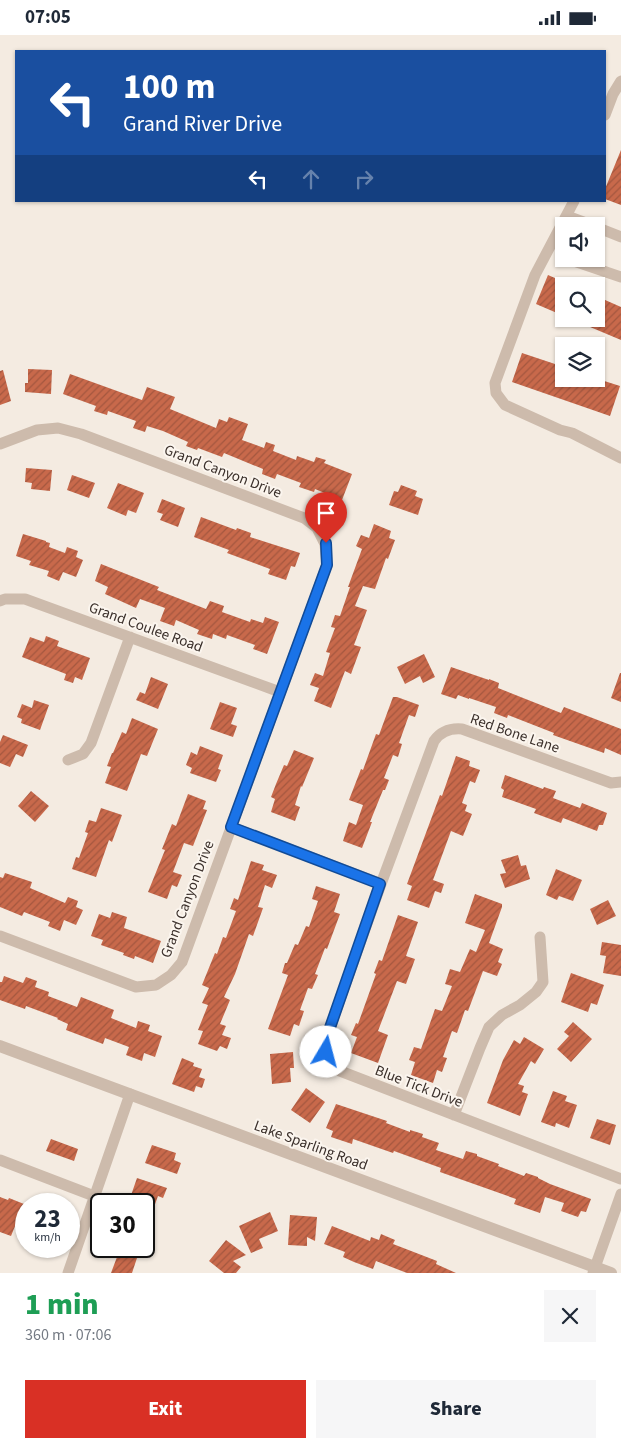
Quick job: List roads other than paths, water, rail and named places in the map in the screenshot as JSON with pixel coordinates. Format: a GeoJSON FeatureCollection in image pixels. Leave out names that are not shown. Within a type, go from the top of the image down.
{"type":"FeatureCollection","features":[{"type":"Feature","properties":{"kind":"street"},"geometry":{"type":"LineString","coordinates":[[606,112],[613,94],[621,81]]}},
{"type":"Feature","properties":{"kind":"street"},"geometry":{"type":"LineString","coordinates":[[574,202],[535,275],[496,383],[496,393],[505,405],[560,430],[572,433],[621,458]]}},
{"type":"Feature","properties":{"kind":"street"},"geometry":{"type":"LineString","coordinates":[[605,231],[621,237]]}},
{"type":"Feature","properties":{"kind":"street"},"geometry":{"type":"LineString","coordinates":[[548,252],[555,254]]}},
{"type":"Feature","properties":{"kind":"street"},"geometry":{"type":"LineString","coordinates":[[592,267],[621,277]]}},
{"type":"Feature","properties":{"kind":"street","name":"Grand Canyon Drive"},"geometry":{"type":"LineString","coordinates":[[0,444],[37,430],[58,428],[81,434],[304,518],[317,528],[326,543],[327,565],[182,962],[171,975],[156,985],[136,987],[0,936]]}},
{"type":"Feature","properties":{"kind":"street","name":"Grand Coulee Road"},"geometry":{"type":"LineString","coordinates":[[0,601],[5,599],[25,599],[280,692]]}},
{"type":"Feature","properties":{"kind":"street"},"geometry":{"type":"LineString","coordinates":[[68,760],[83,754],[91,743],[130,637]]}},
{"type":"Feature","properties":{"kind":"street","name":"Red Bone Lane"},"geometry":{"type":"LineString","coordinates":[[380,884],[434,741],[438,735],[445,731],[454,728],[462,729],[611,783],[621,781]]}},
{"type":"Feature","properties":{"kind":"street"},"geometry":{"type":"LineString","coordinates":[[231,827],[380,884]]}},
{"type":"Feature","properties":{"kind":"street","name":"Blue Tick Drive"},"geometry":{"type":"LineString","coordinates":[[380,884],[325,1042],[328,1062],[340,1071],[621,1179]]}},
{"type":"Feature","properties":{"kind":"street"},"geometry":{"type":"LineString","coordinates":[[454,1115],[489,1027],[502,1015],[520,1005],[543,982],[540,937]]}},
{"type":"Feature","properties":{"kind":"street","name":"Lake Sparling Road"},"geometry":{"type":"LineString","coordinates":[[0,1046],[594,1270],[611,1273]]}},
{"type":"Feature","properties":{"kind":"street"},"geometry":{"type":"LineString","coordinates":[[95,1193],[130,1094]]}},
{"type":"Feature","properties":{"kind":"street"},"geometry":{"type":"LineString","coordinates":[[0,1159],[90,1194]]}},
{"type":"Feature","properties":{"kind":"street"},"geometry":{"type":"LineString","coordinates":[[594,1270],[621,1194]]}},
{"type":"Feature","properties":{"kind":"street"},"geometry":{"type":"LineString","coordinates":[[68,1273],[90,1208]]}}]}
